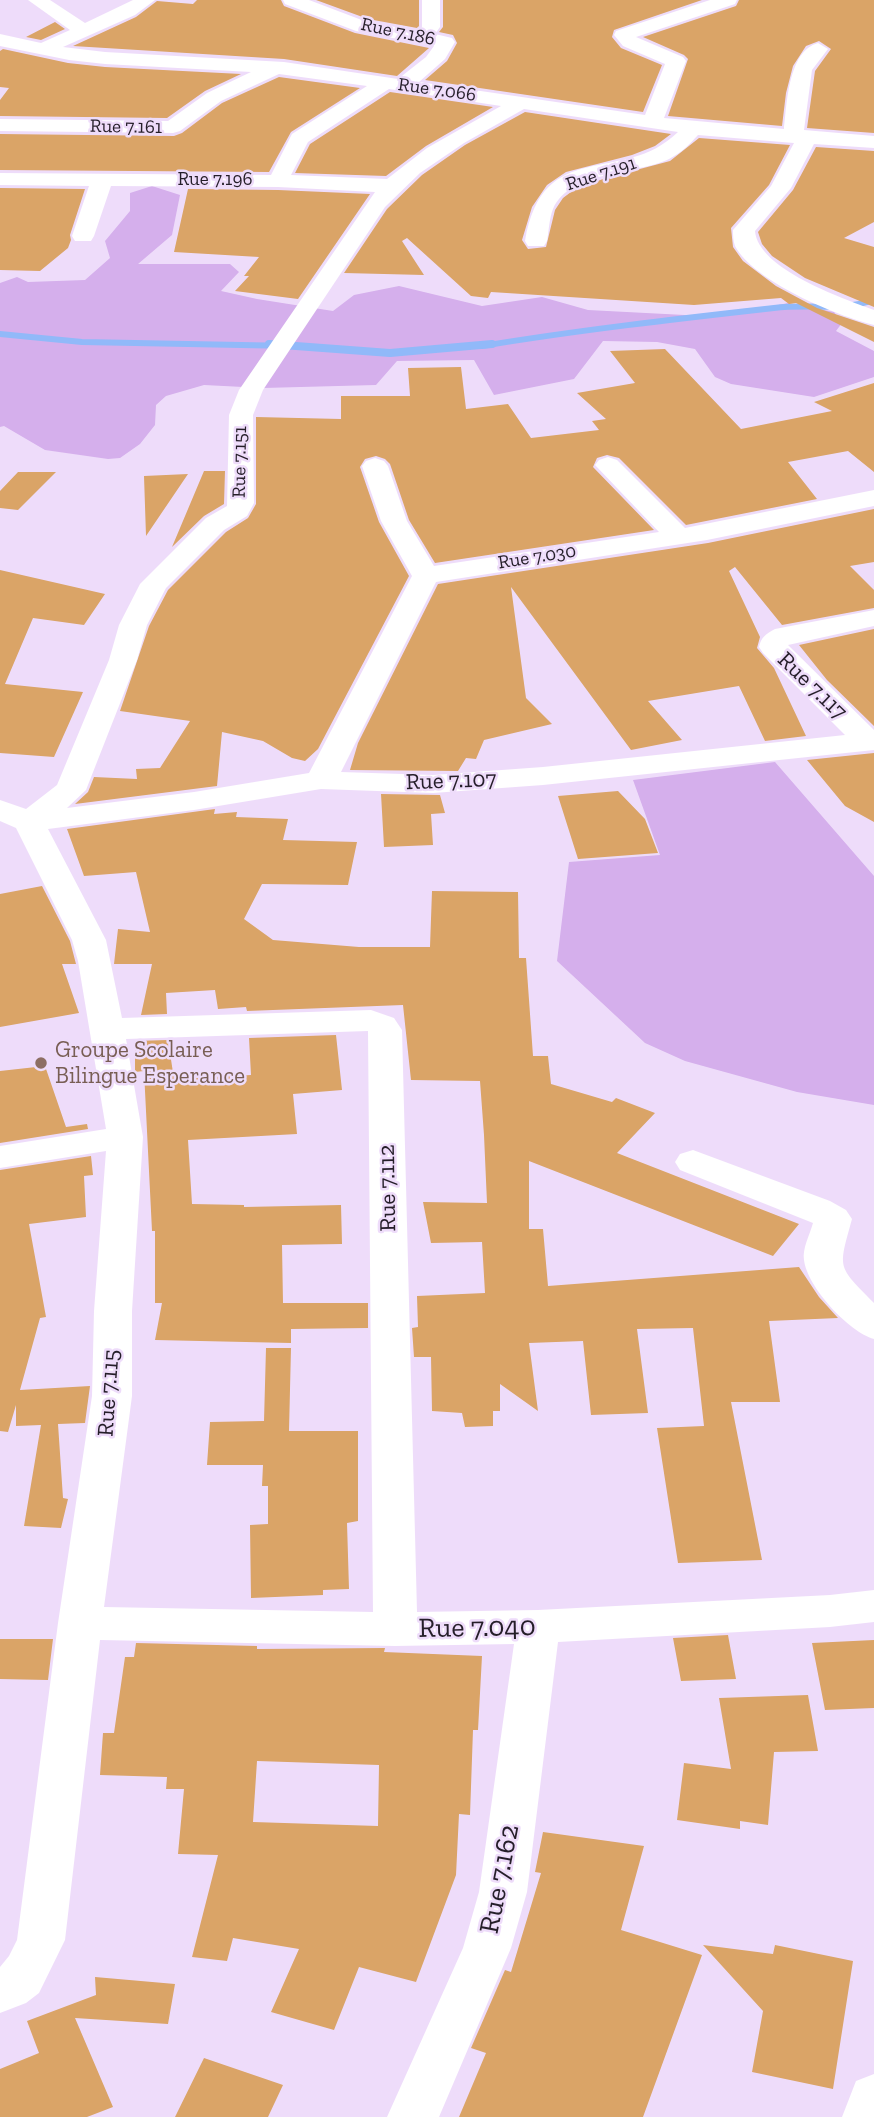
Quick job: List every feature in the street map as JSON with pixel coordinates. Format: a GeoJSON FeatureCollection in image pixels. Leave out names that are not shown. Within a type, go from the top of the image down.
{"type":"FeatureCollection","features":[{"type":"Feature","properties":{"kind":"street"},"geometry":{"type":"LineString","coordinates":[[37,0],[83,30]]}},
{"type":"Feature","properties":{"kind":"street"},"geometry":{"type":"LineString","coordinates":[[0,60],[83,30],[128,11],[146,0]]}},
{"type":"Feature","properties":{"kind":"street"},"geometry":{"type":"LineString","coordinates":[[424,36],[431,27],[431,0]]}},
{"type":"Feature","properties":{"kind":"street"},"geometry":{"type":"LineString","coordinates":[[652,123],[676,61],[630,42],[623,35],[728,0]]}},
{"type":"Feature","properties":{"kind":"street","name":"Rue 7.186"},"geometry":{"type":"LineString","coordinates":[[306,2],[363,27],[424,36],[445,42],[425,67],[393,85]]}},
{"type":"Feature","properties":{"kind":"street","name":"Rue 7.066"},"geometry":{"type":"LineString","coordinates":[[0,40],[104,58],[276,67],[693,128],[874,142]]}},
{"type":"Feature","properties":{"kind":"street"},"geometry":{"type":"LineString","coordinates":[[818,49],[802,69],[800,138],[780,188],[744,230],[745,244],[757,258],[808,294],[874,318]]}},
{"type":"Feature","properties":{"kind":"street","name":"Rue 7.161"},"geometry":{"type":"LineString","coordinates":[[0,125],[170,128],[214,97],[276,67]]}},
{"type":"Feature","properties":{"kind":"street","name":"Rue 7.196"},"geometry":{"type":"LineString","coordinates":[[0,179],[278,181],[282,168],[299,138],[393,85]]}},
{"type":"Feature","properties":{"kind":"street","name":"Rue 7.151"},"geometry":{"type":"LineString","coordinates":[[15,816],[71,790],[123,660],[133,625],[153,584],[215,523],[238,510],[241,503],[241,415],[251,390],[364,223],[372,207],[393,186],[471,130],[523,102]]}},
{"type":"Feature","properties":{"kind":"street","name":"Rue 7.191"},"geometry":{"type":"LineString","coordinates":[[536,241],[543,206],[558,188],[579,177],[660,155],[675,146],[693,128]]}},
{"type":"Feature","properties":{"kind":"street"},"geometry":{"type":"LineString","coordinates":[[83,236],[102,180]]}},
{"type":"Feature","properties":{"kind":"street"},"geometry":{"type":"LineString","coordinates":[[278,181],[393,186]]}},
{"type":"Feature","properties":{"kind":"street"},"geometry":{"type":"LineString","coordinates":[[321,780],[426,576],[394,521],[375,466]]}},
{"type":"Feature","properties":{"kind":"street"},"geometry":{"type":"LineString","coordinates":[[608,466],[677,535]]}},
{"type":"Feature","properties":{"kind":"street","name":"Rue 7.030"},"geometry":{"type":"LineString","coordinates":[[426,576],[797,517],[874,499]]}},
{"type":"Feature","properties":{"kind":"street","name":"Rue 7.117"},"geometry":{"type":"LineString","coordinates":[[872,742],[773,647],[774,641],[785,635],[874,618]]}},
{"type":"Feature","properties":{"kind":"street","name":"Rue 7.107"},"geometry":{"type":"LineString","coordinates":[[15,816],[194,801],[321,780],[433,784],[543,776],[872,742]]}},
{"type":"Feature","properties":{"kind":"street","name":"Rue 7.115"},"geometry":{"type":"LineString","coordinates":[[0,1992],[10,1989],[31,1968],[41,1940],[80,1623],[112,1396],[113,1311],[125,1137],[95,961],[89,940],[15,816]]}},
{"type":"Feature","properties":{"kind":"street","name":"Rue 7.112"},"geometry":{"type":"LineString","coordinates":[[106,1029],[371,1020],[382,1025],[385,1030],[395,1629]]}},
{"type":"Feature","properties":{"kind":"street"},"geometry":{"type":"LineString","coordinates":[[0,1157],[125,1137]]}},
{"type":"Feature","properties":{"kind":"street"},"geometry":{"type":"LineString","coordinates":[[693,1161],[817,1209],[833,1219],[822,1258],[828,1279],[874,1326]]}},
{"type":"Feature","properties":{"kind":"street","name":"Rue 7.040"},"geometry":{"type":"LineString","coordinates":[[80,1623],[395,1629],[538,1627],[830,1611],[874,1606]]}},
{"type":"Feature","properties":{"kind":"street","name":"Rue 7.162"},"geometry":{"type":"LineString","coordinates":[[413,2117],[487,1948],[503,1892],[538,1627]]}},
{"type":"Feature","properties":{"kind":"street"},"geometry":{"type":"LineString","coordinates":[[868,2117],[874,2097]]}},
{"type":"Feature","properties":{"kind":"shaded area"},"geometry":{"type":"Polygon","coordinates":[[[152,186],[180,195],[172,235],[138,264],[230,264],[239,272],[221,291],[333,311],[354,295],[399,286],[482,306],[542,297],[588,310],[704,316],[725,316],[788,303],[834,312],[842,323],[836,331],[874,351],[874,377],[814,397],[731,384],[715,377],[695,349],[657,342],[603,341],[574,379],[494,395],[474,360],[397,361],[376,385],[263,388],[204,385],[166,396],[156,405],[155,425],[140,444],[120,458],[108,459],[45,450],[4,426],[0,427],[0,283],[17,277],[28,282],[85,280],[110,258],[105,241],[130,211],[130,193],[152,186]]]}},
{"type":"Feature","properties":{"kind":"shaded area"},"geometry":{"type":"Polygon","coordinates":[[[775,762],[874,876],[874,1105],[797,1092],[685,1061],[645,1043],[557,961],[569,862],[660,855],[633,780],[775,762]]]}},
{"type":"Feature","properties":{"kind":"building"},"geometry":{"type":"Polygon","coordinates":[[[197,0],[281,0],[284,6],[355,33],[429,48],[397,76],[284,59],[73,46],[136,17],[157,1],[193,4],[197,0]]]}},
{"type":"Feature","properties":{"kind":"building"},"geometry":{"type":"Polygon","coordinates":[[[316,0],[419,0],[419,26],[417,28],[368,19],[316,0]]]}},
{"type":"Feature","properties":{"kind":"building"},"geometry":{"type":"Polygon","coordinates":[[[443,0],[702,0],[614,30],[612,37],[621,48],[662,65],[643,112],[425,80],[447,61],[457,43],[453,35],[439,32],[443,27],[443,0]]]}},
{"type":"Feature","properties":{"kind":"building"},"geometry":{"type":"Polygon","coordinates":[[[739,0],[874,0],[874,133],[807,128],[815,71],[831,49],[819,41],[806,46],[793,66],[782,126],[668,116],[688,59],[643,37],[736,6],[739,0]]]}},
{"type":"Feature","properties":{"kind":"building"},"geometry":{"type":"Polygon","coordinates":[[[55,22],[65,29],[41,40],[26,37],[55,22]]]}},
{"type":"Feature","properties":{"kind":"building"},"geometry":{"type":"Polygon","coordinates":[[[3,49],[68,63],[105,67],[241,74],[205,91],[167,118],[0,116],[0,100],[9,88],[0,87],[0,51],[3,49]]]}},
{"type":"Feature","properties":{"kind":"building"},"geometry":{"type":"Polygon","coordinates":[[[279,77],[360,88],[291,132],[269,172],[0,170],[0,134],[174,136],[222,103],[279,77]]]}},
{"type":"Feature","properties":{"kind":"building"},"geometry":{"type":"Polygon","coordinates":[[[390,92],[493,107],[426,146],[386,176],[295,173],[310,144],[390,92]]]}},
{"type":"Feature","properties":{"kind":"building"},"geometry":{"type":"Polygon","coordinates":[[[525,112],[671,134],[655,146],[632,155],[566,172],[547,185],[532,207],[522,240],[528,249],[546,247],[555,210],[563,198],[575,189],[670,161],[699,138],[790,145],[769,185],[731,228],[733,247],[743,261],[776,286],[817,308],[874,327],[874,342],[781,298],[694,305],[491,292],[488,298],[471,296],[407,238],[402,241],[424,275],[344,273],[387,209],[422,175],[465,145],[525,112]]]}},
{"type":"Feature","properties":{"kind":"building"},"geometry":{"type":"Polygon","coordinates":[[[816,147],[874,151],[874,222],[844,238],[874,247],[874,307],[805,278],[772,256],[762,244],[758,232],[793,190],[816,147]]]}},
{"type":"Feature","properties":{"kind":"building"},"geometry":{"type":"Polygon","coordinates":[[[0,188],[85,189],[68,248],[40,271],[0,270],[0,188]]]}},
{"type":"Feature","properties":{"kind":"building"},"geometry":{"type":"Polygon","coordinates":[[[188,189],[370,194],[298,299],[235,291],[249,276],[244,276],[259,257],[174,252],[188,189]]]}},
{"type":"Feature","properties":{"kind":"building"},"geometry":{"type":"Polygon","coordinates":[[[665,349],[741,429],[832,411],[814,402],[874,383],[874,472],[848,451],[788,462],[817,499],[686,525],[619,458],[607,455],[597,458],[593,467],[654,530],[435,563],[409,520],[390,464],[376,456],[365,459],[360,467],[379,522],[409,576],[318,749],[305,761],[292,758],[263,741],[222,732],[217,786],[75,804],[88,792],[94,777],[137,779],[136,769],[160,768],[190,721],[120,711],[149,626],[168,590],[226,532],[248,518],[256,504],[256,417],[341,419],[341,396],[410,396],[408,368],[461,367],[466,409],[508,404],[531,438],[599,430],[592,421],[606,419],[577,393],[635,383],[610,351],[665,349]]]}},
{"type":"Feature","properties":{"kind":"building"},"geometry":{"type":"Polygon","coordinates":[[[204,471],[225,471],[224,504],[204,516],[172,547],[204,471]]]}},
{"type":"Feature","properties":{"kind":"building"},"geometry":{"type":"Polygon","coordinates":[[[18,472],[56,472],[18,510],[0,508],[0,491],[18,472]]]}},
{"type":"Feature","properties":{"kind":"building"},"geometry":{"type":"Polygon","coordinates":[[[188,474],[146,536],[144,476],[188,474]]]}},
{"type":"Feature","properties":{"kind":"building"},"geometry":{"type":"Polygon","coordinates":[[[874,509],[874,562],[850,566],[874,590],[874,608],[782,625],[735,567],[729,571],[760,637],[757,648],[774,668],[806,736],[765,741],[739,686],[648,701],[682,740],[631,750],[511,587],[526,698],[552,724],[484,740],[476,759],[466,758],[458,771],[350,770],[358,743],[438,584],[708,543],[874,509]]]}},
{"type":"Feature","properties":{"kind":"building"},"geometry":{"type":"Polygon","coordinates":[[[0,570],[105,594],[84,625],[33,618],[5,684],[83,692],[54,757],[0,753],[0,570]]]}},
{"type":"Feature","properties":{"kind":"building"},"geometry":{"type":"Polygon","coordinates":[[[874,629],[874,726],[827,680],[799,645],[874,629]]]}},
{"type":"Feature","properties":{"kind":"building"},"geometry":{"type":"Polygon","coordinates":[[[874,753],[874,822],[845,806],[807,760],[874,753]]]}},
{"type":"Feature","properties":{"kind":"building"},"geometry":{"type":"Polygon","coordinates":[[[618,791],[645,819],[658,853],[578,859],[558,796],[618,791]]]}},
{"type":"Feature","properties":{"kind":"building"},"geometry":{"type":"Polygon","coordinates":[[[381,794],[440,795],[445,813],[431,814],[433,845],[384,847],[381,794]]]}},
{"type":"Feature","properties":{"kind":"building"},"geometry":{"type":"Polygon","coordinates":[[[215,809],[214,814],[237,812],[236,817],[288,819],[283,840],[357,842],[348,885],[262,884],[244,919],[273,940],[359,947],[430,947],[432,891],[518,892],[519,958],[526,958],[533,1056],[548,1056],[551,1084],[612,1102],[616,1098],[655,1113],[617,1153],[799,1224],[773,1256],[529,1161],[529,1229],[543,1229],[548,1286],[799,1267],[819,1297],[838,1318],[769,1321],[780,1402],[731,1402],[762,1560],[678,1563],[657,1428],[704,1426],[693,1328],[637,1329],[648,1413],[591,1415],[583,1341],[529,1343],[538,1411],[500,1384],[500,1411],[493,1411],[493,1426],[465,1427],[462,1413],[432,1411],[431,1357],[414,1357],[412,1328],[418,1327],[417,1296],[485,1293],[482,1242],[431,1243],[423,1202],[487,1203],[484,1135],[480,1081],[411,1080],[403,1005],[247,1011],[246,1007],[218,1009],[215,990],[166,993],[167,1014],[141,1015],[152,964],[114,964],[118,929],[150,932],[136,872],[84,876],[67,829],[215,809]]]}},
{"type":"Feature","properties":{"kind":"building"},"geometry":{"type":"Polygon","coordinates":[[[42,886],[70,941],[76,964],[62,964],[79,1013],[0,1027],[0,894],[42,886]]]}},
{"type":"Feature","properties":{"kind":"building"},"geometry":{"type":"Polygon","coordinates":[[[336,1035],[342,1090],[293,1094],[297,1134],[188,1140],[192,1204],[244,1207],[341,1205],[342,1244],[282,1245],[283,1303],[368,1303],[368,1328],[291,1329],[291,1343],[155,1340],[162,1303],[155,1303],[155,1231],[152,1231],[144,1071],[135,1072],[135,1041],[168,1040],[174,1079],[251,1075],[249,1038],[336,1035]]]}},
{"type":"Feature","properties":{"kind":"building"},"geometry":{"type":"Polygon","coordinates":[[[45,1066],[66,1127],[87,1124],[88,1129],[0,1143],[0,1071],[45,1066]]]}},
{"type":"Feature","properties":{"kind":"building"},"geometry":{"type":"Polygon","coordinates":[[[91,1156],[93,1175],[84,1176],[86,1217],[29,1224],[46,1317],[40,1318],[20,1390],[90,1386],[85,1423],[58,1424],[63,1498],[68,1499],[61,1528],[24,1526],[41,1425],[16,1426],[16,1405],[8,1432],[0,1431],[0,1170],[91,1156]]]}},
{"type":"Feature","properties":{"kind":"building"},"geometry":{"type":"Polygon","coordinates":[[[266,1348],[291,1348],[289,1431],[358,1431],[358,1521],[347,1523],[349,1589],[323,1590],[323,1595],[251,1598],[250,1525],[268,1524],[268,1486],[262,1486],[263,1465],[207,1465],[210,1422],[264,1421],[266,1348]]]}},
{"type":"Feature","properties":{"kind":"building"},"geometry":{"type":"Polygon","coordinates":[[[728,1635],[736,1679],[681,1681],[673,1638],[728,1635]]]}},
{"type":"Feature","properties":{"kind":"building"},"geometry":{"type":"Polygon","coordinates":[[[0,1639],[53,1639],[48,1680],[0,1679],[0,1639]]]}},
{"type":"Feature","properties":{"kind":"building"},"geometry":{"type":"Polygon","coordinates":[[[874,1640],[874,1708],[825,1710],[812,1643],[874,1640]]]}},
{"type":"Feature","properties":{"kind":"building"},"geometry":{"type":"Polygon","coordinates":[[[136,1643],[257,1646],[257,1649],[385,1648],[384,1652],[482,1656],[478,1730],[473,1730],[470,1815],[459,1814],[456,1875],[416,1982],[359,1967],[334,2030],[271,2012],[299,1949],[233,1938],[227,1961],[192,1957],[218,1855],[178,1854],[184,1789],[166,1789],[167,1777],[100,1775],[103,1733],[114,1733],[125,1657],[134,1657],[136,1643]],[[257,1761],[253,1822],[378,1826],[379,1765],[257,1761]]]}},
{"type":"Feature","properties":{"kind":"building"},"geometry":{"type":"Polygon","coordinates":[[[808,1695],[818,1751],[774,1752],[768,1825],[740,1821],[740,1829],[677,1820],[684,1763],[731,1769],[719,1698],[808,1695]]]}},
{"type":"Feature","properties":{"kind":"building"},"geometry":{"type":"Polygon","coordinates":[[[543,1832],[644,1846],[621,1930],[702,1955],[643,2117],[459,2117],[486,2053],[471,2048],[505,1970],[511,1972],[541,1873],[535,1872],[543,1832]]]}},
{"type":"Feature","properties":{"kind":"building"},"geometry":{"type":"Polygon","coordinates":[[[703,1945],[773,1954],[775,1945],[853,1961],[833,2089],[752,2072],[763,2011],[703,1945]]]}},
{"type":"Feature","properties":{"kind":"building"},"geometry":{"type":"Polygon","coordinates":[[[95,1977],[175,1984],[168,2024],[75,2018],[113,2107],[87,2117],[0,2117],[0,2069],[39,2053],[27,2021],[96,1995],[95,1977]]]}},
{"type":"Feature","properties":{"kind":"building"},"geometry":{"type":"Polygon","coordinates":[[[204,2058],[283,2085],[268,2117],[175,2117],[204,2058]]]}},
{"type":"Feature","properties":{"kind":"waterway"},"geometry":{"type":"LineString","coordinates":[[482,346],[701,316],[787,307],[849,305],[874,300]]}},
{"type":"Feature","properties":{"kind":"waterway"},"geometry":{"type":"LineString","coordinates":[[0,334],[82,342],[294,346]]}},
{"type":"Feature","properties":{"kind":"waterway"},"geometry":{"type":"LineString","coordinates":[[269,344],[390,353],[492,344]]}},
{"type":"Feature","properties":{"kind":"place","name":"Groupe Scolaire Bilingue Esperance"},"geometry":{"type":"Point","coordinates":[41,1063]}}]}
